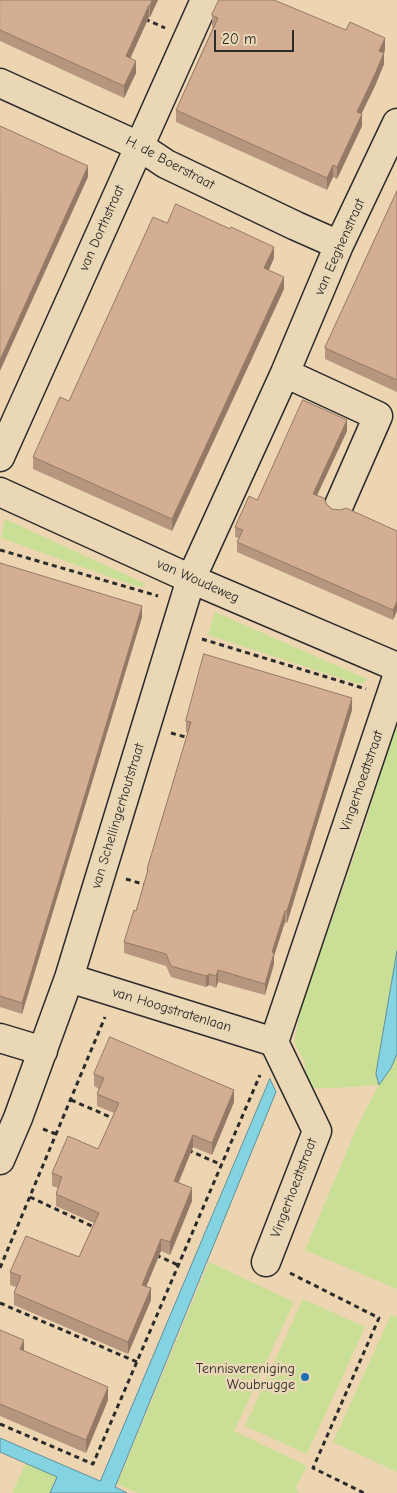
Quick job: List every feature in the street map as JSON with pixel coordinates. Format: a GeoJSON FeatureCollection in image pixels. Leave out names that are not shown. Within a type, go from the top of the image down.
{"type":"FeatureCollection","features":[{"type":"Feature","properties":{"kind":"street","name":"van Dorthstraat"},"geometry":{"type":"LineString","coordinates":[[0,457],[205,0]]}},
{"type":"Feature","properties":{"kind":"street","name":"H. de Boerstraat"},"geometry":{"type":"LineString","coordinates":[[0,83],[139,146],[166,164],[339,246]]}},
{"type":"Feature","properties":{"kind":"street","name":"van Eeghenstraat"},"geometry":{"type":"LineString","coordinates":[[187,591],[285,373],[339,246],[397,123]]}},
{"type":"Feature","properties":{"kind":"street"},"geometry":{"type":"LineString","coordinates":[[285,373],[378,416],[338,505]]}},
{"type":"Feature","properties":{"kind":"street","name":"van Woudeweg"},"geometry":{"type":"LineString","coordinates":[[0,492],[187,591],[397,667]]}},
{"type":"Feature","properties":{"kind":"street","name":"van Schellingerhoutstraat"},"geometry":{"type":"LineString","coordinates":[[0,1160],[43,1051],[69,978],[187,591]]}},
{"type":"Feature","properties":{"kind":"street","name":"Vingerhoedtstraat"},"geometry":{"type":"LineString","coordinates":[[266,1262],[317,1131],[274,1042],[394,686]]}},
{"type":"Feature","properties":{"kind":"street","name":"van Hoogstratenlaan"},"geometry":{"type":"LineString","coordinates":[[69,978],[274,1042]]}},
{"type":"Feature","properties":{"kind":"street"},"geometry":{"type":"LineString","coordinates":[[0,1038],[43,1051]]}},
{"type":"Feature","properties":{"kind":"path"},"geometry":{"type":"LineString","coordinates":[[136,15],[188,38]]}},
{"type":"Feature","properties":{"kind":"path"},"geometry":{"type":"LineString","coordinates":[[0,550],[187,591]]}},
{"type":"Feature","properties":{"kind":"path"},"geometry":{"type":"LineString","coordinates":[[175,631],[394,686]]}},
{"type":"Feature","properties":{"kind":"path"},"geometry":{"type":"LineString","coordinates":[[146,725],[194,740]]}},
{"type":"Feature","properties":{"kind":"path"},"geometry":{"type":"LineString","coordinates":[[101,872],[149,886]]}},
{"type":"Feature","properties":{"kind":"path"},"geometry":{"type":"LineString","coordinates":[[0,1268],[116,993]]}},
{"type":"Feature","properties":{"kind":"path"},"geometry":{"type":"LineString","coordinates":[[0,1424],[93,1464],[274,1042]]}},
{"type":"Feature","properties":{"kind":"path"},"geometry":{"type":"LineString","coordinates":[[70,1100],[115,1119]]}},
{"type":"Feature","properties":{"kind":"path"},"geometry":{"type":"LineString","coordinates":[[186,1150],[222,1165]]}},
{"type":"Feature","properties":{"kind":"path"},"geometry":{"type":"LineString","coordinates":[[30,1197],[100,1229]]}},
{"type":"Feature","properties":{"kind":"path"},"geometry":{"type":"LineString","coordinates":[[152,1253],[178,1265]]}},
{"type":"Feature","properties":{"kind":"path"},"geometry":{"type":"LineString","coordinates":[[266,1262],[379,1318],[313,1468],[364,1493]]}},
{"type":"Feature","properties":{"kind":"path"},"geometry":{"type":"LineString","coordinates":[[0,1302],[137,1362]]}},
{"type":"Feature","properties":{"kind":"green space"},"geometry":{"type":"Polygon","coordinates":[[[5,519],[146,584],[142,587],[136,586],[1,538],[5,519]]]}},
{"type":"Feature","properties":{"kind":"green space"},"geometry":{"type":"Polygon","coordinates":[[[215,612],[367,679],[359,684],[208,635],[215,612]]]}},
{"type":"Feature","properties":{"kind":"green space"},"geometry":{"type":"Polygon","coordinates":[[[397,718],[397,951],[376,1074],[391,1068],[397,1054],[397,1289],[305,1250],[358,1125],[379,1085],[306,1088],[305,1062],[294,1042],[301,1008],[364,828],[397,718]]]}},
{"type":"Feature","properties":{"kind":"green space"},"geometry":{"type":"Polygon","coordinates":[[[209,1262],[294,1302],[234,1431],[307,1466],[295,1489],[300,1493],[138,1493],[117,1484],[209,1262]]]}},
{"type":"Feature","properties":{"kind":"green space","name":"Tennisvereniging Woubrugge"},"geometry":{"type":"Polygon","coordinates":[[[303,1299],[365,1327],[307,1454],[245,1426],[303,1299]]]}},
{"type":"Feature","properties":{"kind":"green space"},"geometry":{"type":"Polygon","coordinates":[[[391,1315],[397,1317],[397,1472],[333,1442],[391,1315]]]}},
{"type":"Feature","properties":{"kind":"green space"},"geometry":{"type":"Polygon","coordinates":[[[26,1463],[57,1477],[50,1493],[12,1493],[26,1463]]]}},
{"type":"Feature","properties":{"kind":"water"},"geometry":{"type":"Polygon","coordinates":[[[397,951],[397,1054],[391,1068],[379,1085],[376,1074],[397,951]]]}},
{"type":"Feature","properties":{"kind":"water"},"geometry":{"type":"Polygon","coordinates":[[[270,1079],[276,1092],[115,1487],[127,1493],[50,1493],[57,1477],[0,1452],[0,1438],[100,1481],[270,1079]]]}},
{"type":"Feature","properties":{"kind":"building"},"geometry":{"type":"Polygon","coordinates":[[[0,0],[152,0],[126,56],[136,61],[124,86],[0,30],[0,0]]]}},
{"type":"Feature","properties":{"kind":"building"},"geometry":{"type":"Polygon","coordinates":[[[219,0],[274,0],[346,30],[350,22],[385,38],[379,51],[384,53],[357,112],[362,114],[337,167],[333,165],[327,178],[176,110],[218,18],[212,15],[219,0]]]}},
{"type":"Feature","properties":{"kind":"building"},"geometry":{"type":"Polygon","coordinates":[[[0,126],[88,166],[0,360],[0,126]]]}},
{"type":"Feature","properties":{"kind":"building"},"geometry":{"type":"Polygon","coordinates":[[[397,191],[397,380],[325,348],[397,191]]]}},
{"type":"Feature","properties":{"kind":"building"},"geometry":{"type":"Polygon","coordinates":[[[176,204],[274,247],[264,268],[284,277],[172,519],[33,457],[60,397],[69,401],[153,217],[167,223],[176,204]]]}},
{"type":"Feature","properties":{"kind":"building"},"geometry":{"type":"Polygon","coordinates":[[[303,400],[347,420],[313,494],[324,498],[327,505],[332,509],[340,510],[346,508],[397,531],[397,601],[393,610],[237,542],[243,530],[235,527],[249,496],[257,500],[303,400]]]}},
{"type":"Feature","properties":{"kind":"building"},"geometry":{"type":"Polygon","coordinates":[[[0,563],[142,606],[22,1003],[0,996],[0,563]]]}},
{"type":"Feature","properties":{"kind":"building"},"geometry":{"type":"Polygon","coordinates":[[[204,654],[352,698],[287,911],[285,911],[272,952],[274,953],[265,984],[218,970],[216,976],[209,974],[206,976],[171,966],[166,954],[124,942],[134,910],[136,911],[191,722],[186,721],[204,654]]]}},
{"type":"Feature","properties":{"kind":"building"},"geometry":{"type":"Polygon","coordinates":[[[110,1037],[234,1090],[212,1143],[193,1135],[174,1181],[192,1188],[170,1242],[161,1239],[142,1285],[151,1288],[128,1342],[14,1293],[21,1276],[10,1272],[26,1236],[79,1257],[99,1213],[56,1194],[62,1177],[52,1173],[68,1136],[98,1149],[119,1103],[97,1094],[104,1078],[94,1074],[110,1037]]]}},
{"type":"Feature","properties":{"kind":"building"},"geometry":{"type":"Polygon","coordinates":[[[0,1330],[24,1340],[20,1349],[108,1387],[86,1440],[0,1404],[0,1330]]]}},
{"type":"Feature","properties":{"kind":"place","name":"Tennisvereniging Woubrugge"},"geometry":{"type":"Point","coordinates":[305,1377]}}]}
